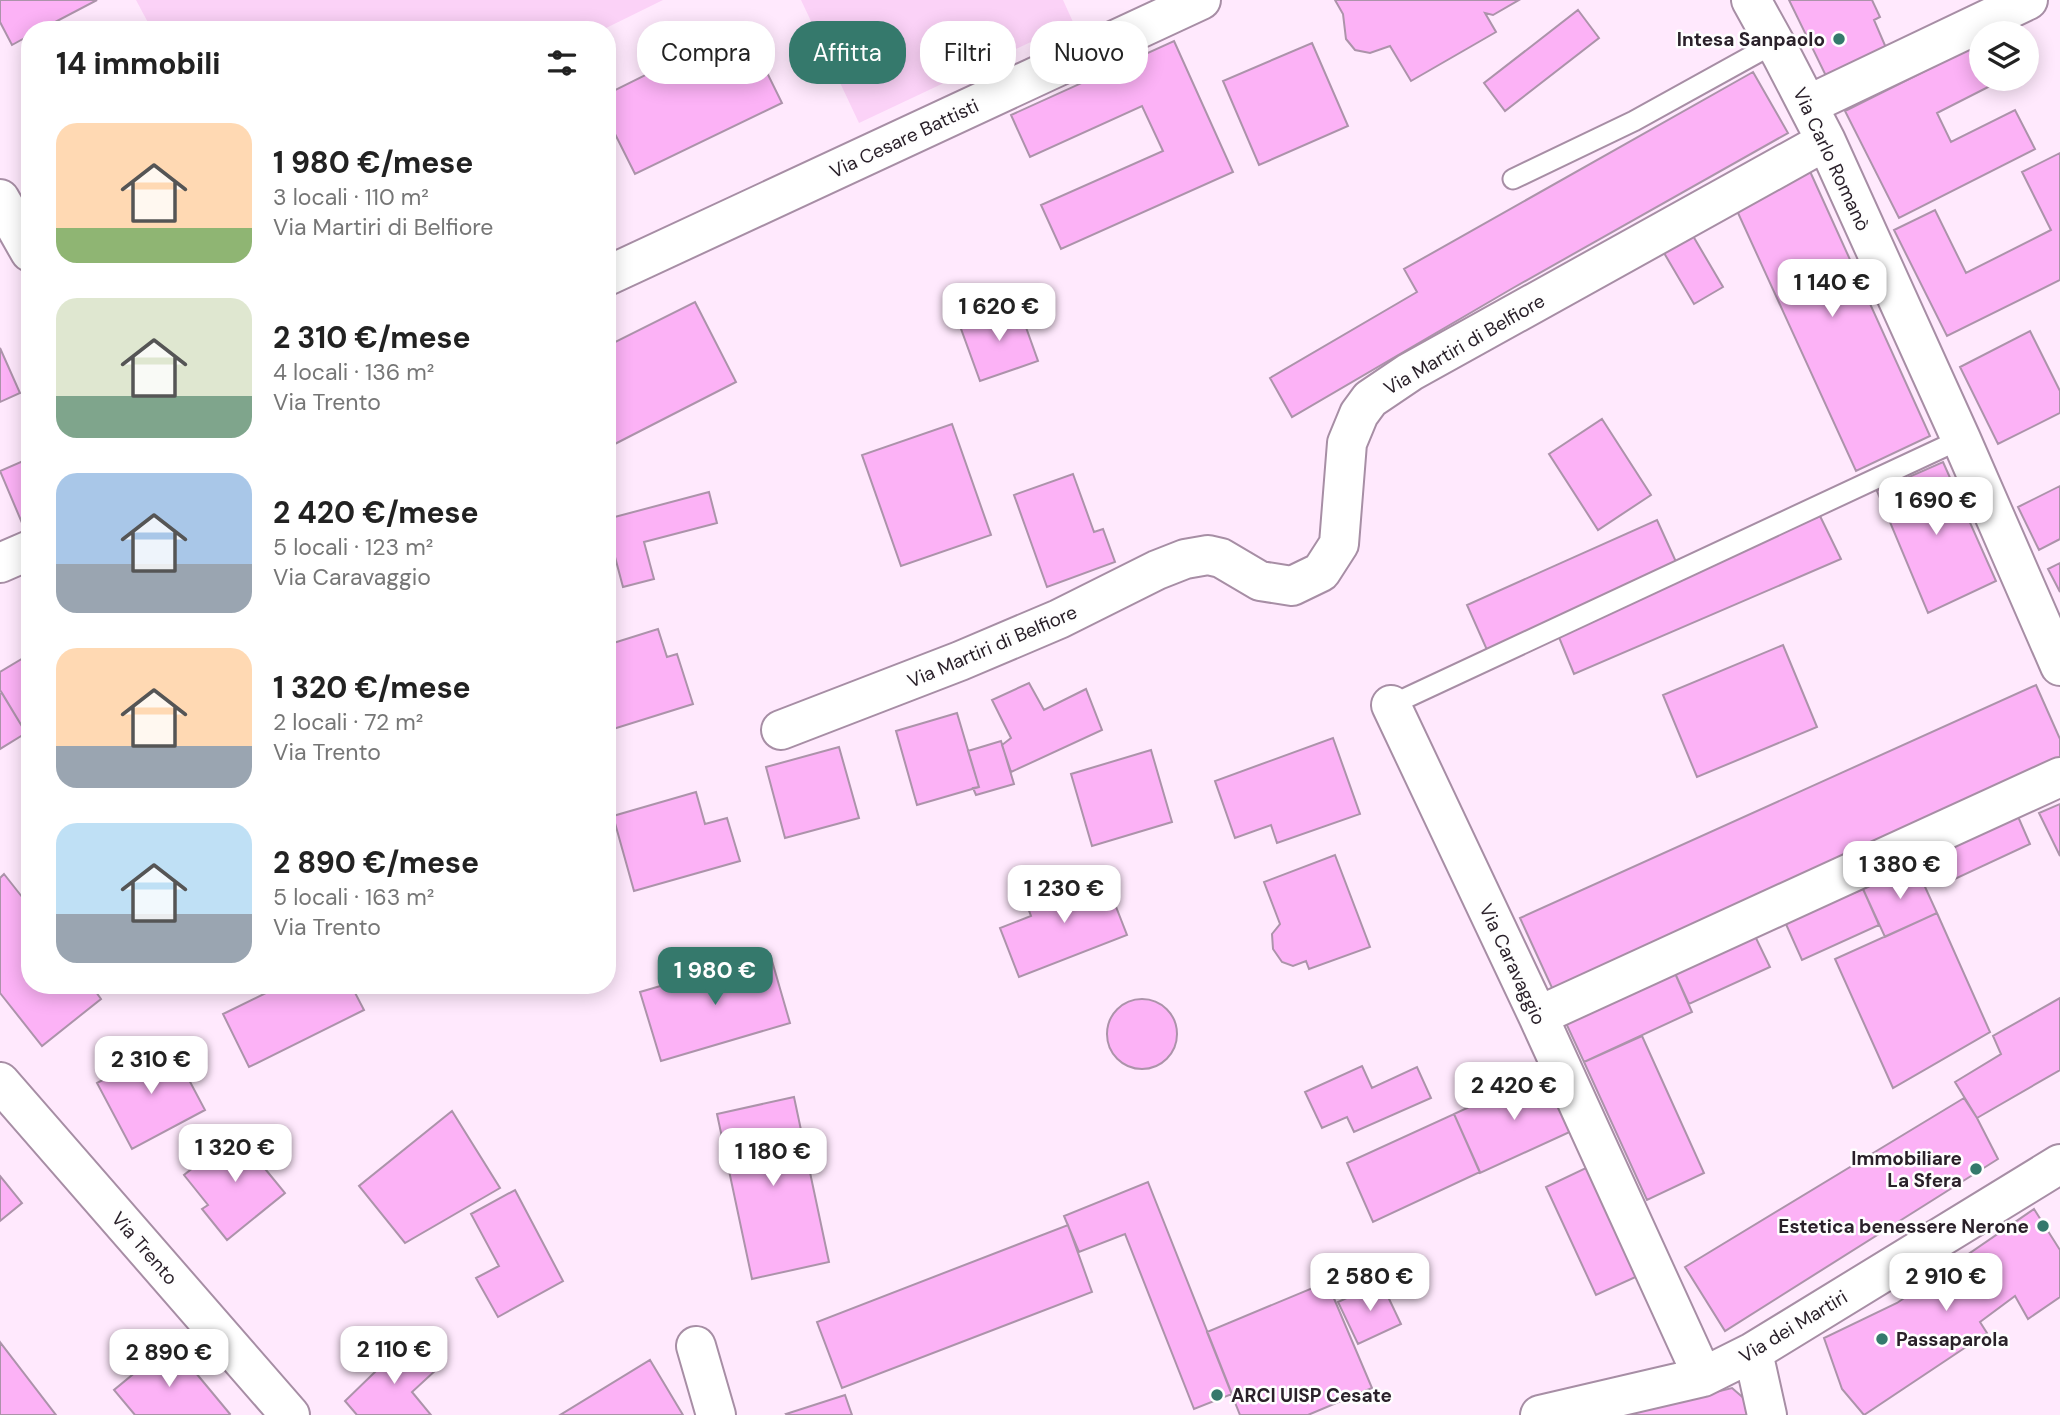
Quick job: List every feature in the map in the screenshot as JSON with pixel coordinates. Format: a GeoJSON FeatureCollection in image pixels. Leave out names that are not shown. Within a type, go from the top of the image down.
{"type":"FeatureCollection","features":[{"type":"Feature","properties":{"kind":"street","name":"Via Cesare Battisti"},"geometry":{"type":"LineString","coordinates":[[616,272],[1201,0]]}},
{"type":"Feature","properties":{"kind":"street","name":"Via Carlo Romanò"},"geometry":{"type":"LineString","coordinates":[[1751,0],[1826,141],[2060,666]]}},
{"type":"Feature","properties":{"kind":"street"},"geometry":{"type":"LineString","coordinates":[[1808,105],[2028,0]]}},
{"type":"Feature","properties":{"kind":"street","name":"Via Martiri di Belfiore"},"geometry":{"type":"LineString","coordinates":[[781,730],[960,661],[1059,619],[1157,570],[1185,559],[1208,555],[1221,558],[1261,581],[1292,586],[1321,572],[1339,544],[1347,443],[1359,414],[1370,399],[1410,372],[1826,141]]}},
{"type":"Feature","properties":{"kind":"street"},"geometry":{"type":"LineString","coordinates":[[0,199],[21,236]]}},
{"type":"Feature","properties":{"kind":"street"},"geometry":{"type":"LineString","coordinates":[[0,562],[21,554]]}},
{"type":"Feature","properties":{"kind":"street","name":"Via Caravaggio"},"geometry":{"type":"LineString","coordinates":[[1391,705],[1538,1016],[1703,1377]]}},
{"type":"Feature","properties":{"kind":"street"},"geometry":{"type":"LineString","coordinates":[[1538,1016],[2060,777]]}},
{"type":"Feature","properties":{"kind":"street","name":"Via Trento"},"geometry":{"type":"LineString","coordinates":[[0,1082],[290,1415]]}},
{"type":"Feature","properties":{"kind":"street","name":"Via dei Martiri"},"geometry":{"type":"LineString","coordinates":[[1540,1415],[1703,1377],[1753,1352],[2060,1164]]}},
{"type":"Feature","properties":{"kind":"street"},"geometry":{"type":"LineString","coordinates":[[696,1346],[716,1415]]}},
{"type":"Feature","properties":{"kind":"street"},"geometry":{"type":"LineString","coordinates":[[1753,1352],[1767,1415]]}},
{"type":"Feature","properties":{"kind":"lane"},"geometry":{"type":"LineString","coordinates":[[1513,179],[1634,121],[1775,43]]}},
{"type":"Feature","properties":{"kind":"lane"},"geometry":{"type":"LineString","coordinates":[[1391,705],[1961,439]]}},
{"type":"Feature","properties":{"kind":"shaded area"},"geometry":{"type":"Polygon","coordinates":[[[136,0],[663,0],[616,23],[616,21],[147,21],[136,0]]]}},
{"type":"Feature","properties":{"kind":"shaded area"},"geometry":{"type":"Polygon","coordinates":[[[801,0],[1063,0],[1073,21],[1030,21],[1030,42],[1016,49],[1016,21],[920,21],[920,84],[942,84],[859,123],[841,84],[906,84],[906,21],[811,21],[801,0]]]}},
{"type":"Feature","properties":{"kind":"building"},"geometry":{"type":"Polygon","coordinates":[[[0,0],[97,0],[57,21],[21,21],[21,40],[12,45],[0,22],[0,0]]]}},
{"type":"Feature","properties":{"kind":"building"},"geometry":{"type":"Polygon","coordinates":[[[1335,0],[1519,0],[1493,15],[1485,13],[1496,32],[1411,81],[1390,46],[1370,53],[1355,50],[1346,39],[1343,14],[1335,0]]]}},
{"type":"Feature","properties":{"kind":"building"},"geometry":{"type":"Polygon","coordinates":[[[1789,0],[1872,0],[1880,17],[1874,20],[1887,50],[1827,78],[1789,0]]]}},
{"type":"Feature","properties":{"kind":"building"},"geometry":{"type":"Polygon","coordinates":[[[1578,10],[1599,38],[1505,111],[1484,83],[1578,10]]]}},
{"type":"Feature","properties":{"kind":"building"},"geometry":{"type":"Polygon","coordinates":[[[1174,41],[1233,172],[1061,249],[1041,205],[1163,151],[1142,106],[1030,157],[1011,115],[1079,84],[1148,84],[1148,53],[1174,41]]]}},
{"type":"Feature","properties":{"kind":"building"},"geometry":{"type":"Polygon","coordinates":[[[1312,43],[1348,126],[1259,165],[1223,81],[1312,43]]]}},
{"type":"Feature","properties":{"kind":"building"},"geometry":{"type":"Polygon","coordinates":[[[1969,49],[1969,91],[1980,91],[1937,113],[1951,142],[2015,110],[2035,149],[1899,218],[1845,111],[1969,49]]]}},
{"type":"Feature","properties":{"kind":"building"},"geometry":{"type":"Polygon","coordinates":[[[1753,72],[1788,133],[1513,288],[1292,417],[1270,378],[1417,292],[1404,269],[1753,72]]]}},
{"type":"Feature","properties":{"kind":"building"},"geometry":{"type":"Polygon","coordinates":[[[637,79],[637,84],[773,84],[782,103],[635,174],[616,136],[616,90],[637,79]]]}},
{"type":"Feature","properties":{"kind":"building"},"geometry":{"type":"Polygon","coordinates":[[[2060,153],[2060,280],[1947,336],[1894,230],[1935,210],[1966,273],[2051,230],[2022,172],[2060,153]]]}},
{"type":"Feature","properties":{"kind":"building"},"geometry":{"type":"Polygon","coordinates":[[[1808,167],[1930,436],[1856,471],[1733,202],[1808,167]]]}},
{"type":"Feature","properties":{"kind":"building"},"geometry":{"type":"Polygon","coordinates":[[[1686,224],[1723,287],[1694,304],[1657,241],[1686,224]]]}},
{"type":"Feature","properties":{"kind":"building"},"geometry":{"type":"Polygon","coordinates":[[[695,302],[736,382],[616,443],[616,342],[695,302]]]}},
{"type":"Feature","properties":{"kind":"building"},"geometry":{"type":"Polygon","coordinates":[[[1018,305],[1038,361],[980,381],[960,326],[1018,305]]]}},
{"type":"Feature","properties":{"kind":"building"},"geometry":{"type":"Polygon","coordinates":[[[2030,331],[2060,391],[2060,413],[1998,444],[1960,367],[2030,331]]]}},
{"type":"Feature","properties":{"kind":"building"},"geometry":{"type":"Polygon","coordinates":[[[0,348],[20,393],[0,402],[0,348]]]}},
{"type":"Feature","properties":{"kind":"building"},"geometry":{"type":"Polygon","coordinates":[[[1602,419],[1651,495],[1598,530],[1549,454],[1602,419]]]}},
{"type":"Feature","properties":{"kind":"building"},"geometry":{"type":"Polygon","coordinates":[[[952,424],[991,535],[901,566],[862,455],[952,424]]]}},
{"type":"Feature","properties":{"kind":"building"},"geometry":{"type":"Polygon","coordinates":[[[21,462],[21,521],[0,471],[21,462]]]}},
{"type":"Feature","properties":{"kind":"building"},"geometry":{"type":"Polygon","coordinates":[[[1943,462],[1996,581],[1928,613],[1877,491],[1943,462]]]}},
{"type":"Feature","properties":{"kind":"building"},"geometry":{"type":"Polygon","coordinates":[[[1073,474],[1094,532],[1103,529],[1115,562],[1047,587],[1014,495],[1073,474]]]}},
{"type":"Feature","properties":{"kind":"building"},"geometry":{"type":"Polygon","coordinates":[[[2060,486],[2060,539],[2039,550],[2018,507],[2060,486]]]}},
{"type":"Feature","properties":{"kind":"building"},"geometry":{"type":"Polygon","coordinates":[[[709,492],[717,523],[644,542],[654,579],[623,587],[616,561],[616,517],[709,492]]]}},
{"type":"Feature","properties":{"kind":"building"},"geometry":{"type":"Polygon","coordinates":[[[1820,516],[1841,559],[1574,674],[1556,630],[1820,516]]]}},
{"type":"Feature","properties":{"kind":"building"},"geometry":{"type":"Polygon","coordinates":[[[1657,520],[1677,564],[1487,650],[1467,605],[1657,520]]]}},
{"type":"Feature","properties":{"kind":"building"},"geometry":{"type":"Polygon","coordinates":[[[2060,563],[2060,592],[2048,569],[2060,563]]]}},
{"type":"Feature","properties":{"kind":"building"},"geometry":{"type":"Polygon","coordinates":[[[658,629],[667,657],[677,654],[693,704],[616,728],[616,642],[658,629]]]}},
{"type":"Feature","properties":{"kind":"building"},"geometry":{"type":"Polygon","coordinates":[[[1783,645],[1817,727],[1697,777],[1663,695],[1783,645]]]}},
{"type":"Feature","properties":{"kind":"building"},"geometry":{"type":"Polygon","coordinates":[[[21,659],[21,725],[0,690],[0,672],[21,659]]]}},
{"type":"Feature","properties":{"kind":"building"},"geometry":{"type":"Polygon","coordinates":[[[1029,683],[1044,710],[1086,689],[1102,730],[1011,772],[1002,745],[1011,738],[992,700],[1029,683]]]}},
{"type":"Feature","properties":{"kind":"building"},"geometry":{"type":"Polygon","coordinates":[[[2036,685],[2060,739],[2060,761],[1553,990],[1520,918],[2036,685]]]}},
{"type":"Feature","properties":{"kind":"building"},"geometry":{"type":"Polygon","coordinates":[[[2,693],[21,725],[21,736],[0,749],[2,693]]]}},
{"type":"Feature","properties":{"kind":"building"},"geometry":{"type":"Polygon","coordinates":[[[957,713],[979,787],[917,805],[896,731],[957,713]]]}},
{"type":"Feature","properties":{"kind":"building"},"geometry":{"type":"Polygon","coordinates":[[[1333,738],[1360,814],[1277,843],[1271,825],[1235,838],[1215,781],[1333,738]]]}},
{"type":"Feature","properties":{"kind":"building"},"geometry":{"type":"Polygon","coordinates":[[[1001,741],[1014,784],[976,795],[973,788],[979,787],[968,751],[1001,741]]]}},
{"type":"Feature","properties":{"kind":"building"},"geometry":{"type":"Polygon","coordinates":[[[839,747],[859,818],[785,838],[766,767],[839,747]]]}},
{"type":"Feature","properties":{"kind":"building"},"geometry":{"type":"Polygon","coordinates":[[[1151,750],[1172,822],[1092,846],[1071,774],[1151,750]]]}},
{"type":"Feature","properties":{"kind":"building"},"geometry":{"type":"Polygon","coordinates":[[[696,792],[705,824],[727,818],[740,861],[634,891],[616,827],[616,815],[696,792]]]}},
{"type":"Feature","properties":{"kind":"building"},"geometry":{"type":"Polygon","coordinates":[[[2060,804],[2060,856],[2039,813],[2060,804]]]}},
{"type":"Feature","properties":{"kind":"building"},"geometry":{"type":"Polygon","coordinates":[[[2016,812],[2030,844],[1942,885],[1928,852],[2016,812]]]}},
{"type":"Feature","properties":{"kind":"building"},"geometry":{"type":"Polygon","coordinates":[[[1335,855],[1370,947],[1309,969],[1306,961],[1293,966],[1282,962],[1273,949],[1272,934],[1280,924],[1264,882],[1335,855]]]}},
{"type":"Feature","properties":{"kind":"building"},"geometry":{"type":"Polygon","coordinates":[[[1915,865],[1937,913],[1885,937],[1863,889],[1915,865]]]}},
{"type":"Feature","properties":{"kind":"building"},"geometry":{"type":"Polygon","coordinates":[[[1102,871],[1127,935],[1019,977],[1000,928],[1031,916],[1025,900],[1102,871]]]}},
{"type":"Feature","properties":{"kind":"building"},"geometry":{"type":"Polygon","coordinates":[[[4,874],[21,896],[21,994],[97,994],[101,999],[42,1046],[0,993],[0,878],[4,874]]]}},
{"type":"Feature","properties":{"kind":"building"},"geometry":{"type":"Polygon","coordinates":[[[1863,889],[1879,925],[1802,960],[1785,922],[1863,889]]]}},
{"type":"Feature","properties":{"kind":"building"},"geometry":{"type":"Polygon","coordinates":[[[1937,913],[1990,1032],[1893,1088],[1835,959],[1937,913]]]}},
{"type":"Feature","properties":{"kind":"building"},"geometry":{"type":"Polygon","coordinates":[[[1754,934],[1770,967],[1689,1004],[1674,971],[1754,934]]]}},
{"type":"Feature","properties":{"kind":"building"},"geometry":{"type":"Polygon","coordinates":[[[770,954],[790,1023],[661,1061],[640,992],[770,954]]]}},
{"type":"Feature","properties":{"kind":"building"},"geometry":{"type":"Polygon","coordinates":[[[1674,971],[1692,1012],[1584,1062],[1565,1021],[1674,971]]]}},
{"type":"Feature","properties":{"kind":"building"},"geometry":{"type":"Polygon","coordinates":[[[264,994],[356,994],[364,1010],[249,1067],[223,1014],[264,994]]]}},
{"type":"Feature","properties":{"kind":"building"},"geometry":{"type":"Polygon","coordinates":[[[2060,998],[2060,1070],[1977,1118],[1955,1082],[2001,1054],[1993,1036],[2060,998]]]}},
{"type":"Feature","properties":{"kind":"building"},"geometry":{"type":"Polygon","coordinates":[[[1149,999],[1162,1005],[1171,1014],[1175,1020],[1175,1048],[1167,1059],[1156,1067],[1135,1069],[1117,1059],[1109,1048],[1107,1027],[1117,1009],[1128,1001],[1149,999]]]}},
{"type":"Feature","properties":{"kind":"building"},"geometry":{"type":"Polygon","coordinates":[[[1642,1036],[1704,1173],[1647,1200],[1584,1062],[1642,1036]]]}},
{"type":"Feature","properties":{"kind":"building"},"geometry":{"type":"Polygon","coordinates":[[[170,1044],[205,1110],[132,1149],[97,1083],[170,1044]]]}},
{"type":"Feature","properties":{"kind":"building"},"geometry":{"type":"Polygon","coordinates":[[[1362,1066],[1372,1088],[1417,1067],[1431,1098],[1354,1132],[1347,1117],[1322,1128],[1305,1092],[1362,1066]]]}},
{"type":"Feature","properties":{"kind":"building"},"geometry":{"type":"Polygon","coordinates":[[[1547,1071],[1574,1130],[1480,1173],[1454,1114],[1547,1071]]]}},
{"type":"Feature","properties":{"kind":"building"},"geometry":{"type":"Polygon","coordinates":[[[794,1097],[829,1262],[752,1279],[717,1114],[794,1097]]]}},
{"type":"Feature","properties":{"kind":"building"},"geometry":{"type":"Polygon","coordinates":[[[1964,1098],[1998,1159],[1725,1331],[1685,1267],[1964,1098]]]}},
{"type":"Feature","properties":{"kind":"building"},"geometry":{"type":"Polygon","coordinates":[[[452,1111],[500,1188],[405,1243],[359,1186],[452,1111]]]}},
{"type":"Feature","properties":{"kind":"building"},"geometry":{"type":"Polygon","coordinates":[[[1454,1114],[1480,1172],[1373,1222],[1347,1163],[1454,1114]]]}},
{"type":"Feature","properties":{"kind":"building"},"geometry":{"type":"Polygon","coordinates":[[[243,1128],[273,1164],[266,1170],[285,1193],[227,1240],[202,1209],[208,1205],[184,1175],[243,1128]]]}},
{"type":"Feature","properties":{"kind":"building"},"geometry":{"type":"Polygon","coordinates":[[[1590,1166],[1640,1275],[1596,1295],[1546,1187],[1590,1166]]]}},
{"type":"Feature","properties":{"kind":"building"},"geometry":{"type":"Polygon","coordinates":[[[0,1176],[22,1203],[0,1221],[0,1176]]]}},
{"type":"Feature","properties":{"kind":"building"},"geometry":{"type":"Polygon","coordinates":[[[1148,1182],[1232,1394],[1194,1409],[1125,1234],[1079,1252],[1064,1216],[1148,1182]]]}},
{"type":"Feature","properties":{"kind":"building"},"geometry":{"type":"Polygon","coordinates":[[[515,1190],[563,1281],[498,1317],[476,1278],[499,1266],[471,1214],[515,1190]]]}},
{"type":"Feature","properties":{"kind":"building"},"geometry":{"type":"Polygon","coordinates":[[[2034,1209],[2060,1250],[2060,1297],[2028,1319],[2015,1296],[1980,1322],[1987,1333],[1864,1415],[1842,1389],[1824,1338],[1897,1303],[2034,1209]]]}},
{"type":"Feature","properties":{"kind":"building"},"geometry":{"type":"Polygon","coordinates":[[[1068,1225],[1092,1292],[842,1388],[817,1322],[1068,1225]]]}},
{"type":"Feature","properties":{"kind":"building"},"geometry":{"type":"Polygon","coordinates":[[[1327,1282],[1372,1388],[1308,1415],[1240,1415],[1207,1332],[1327,1282]]]}},
{"type":"Feature","properties":{"kind":"building"},"geometry":{"type":"Polygon","coordinates":[[[1381,1282],[1401,1324],[1358,1344],[1338,1302],[1381,1282]]]}},
{"type":"Feature","properties":{"kind":"building"},"geometry":{"type":"Polygon","coordinates":[[[408,1340],[437,1369],[412,1392],[431,1415],[357,1415],[345,1401],[408,1340]]]}},
{"type":"Feature","properties":{"kind":"building"},"geometry":{"type":"Polygon","coordinates":[[[0,1342],[56,1415],[0,1415],[0,1342]]]}},
{"type":"Feature","properties":{"kind":"building"},"geometry":{"type":"Polygon","coordinates":[[[171,1343],[229,1415],[135,1415],[114,1390],[171,1343]]]}},
{"type":"Feature","properties":{"kind":"building"},"geometry":{"type":"Polygon","coordinates":[[[650,1360],[683,1415],[560,1415],[650,1360]]]}},
{"type":"Feature","properties":{"kind":"building"},"geometry":{"type":"Polygon","coordinates":[[[1732,1388],[1747,1401],[1751,1415],[1621,1415],[1732,1388]]]}},
{"type":"Feature","properties":{"kind":"building"},"geometry":{"type":"Polygon","coordinates":[[[845,1395],[852,1415],[786,1414],[845,1395]]]}},
{"type":"Feature","properties":{"kind":"place","name":"Intesa Sanpaolo"},"geometry":{"type":"Point","coordinates":[1839,39]}},
{"type":"Feature","properties":{"kind":"place","name":"Immobiliare La Sfera"},"geometry":{"type":"Point","coordinates":[1976,1169]}},
{"type":"Feature","properties":{"kind":"place","name":"Estetica benessere Nerone"},"geometry":{"type":"Point","coordinates":[2043,1226]}},
{"type":"Feature","properties":{"kind":"place","name":"Passaparola"},"geometry":{"type":"Point","coordinates":[1882,1339]}},
{"type":"Feature","properties":{"kind":"place","name":"ARCI UISP Cesate"},"geometry":{"type":"Point","coordinates":[1217,1395]}}]}
